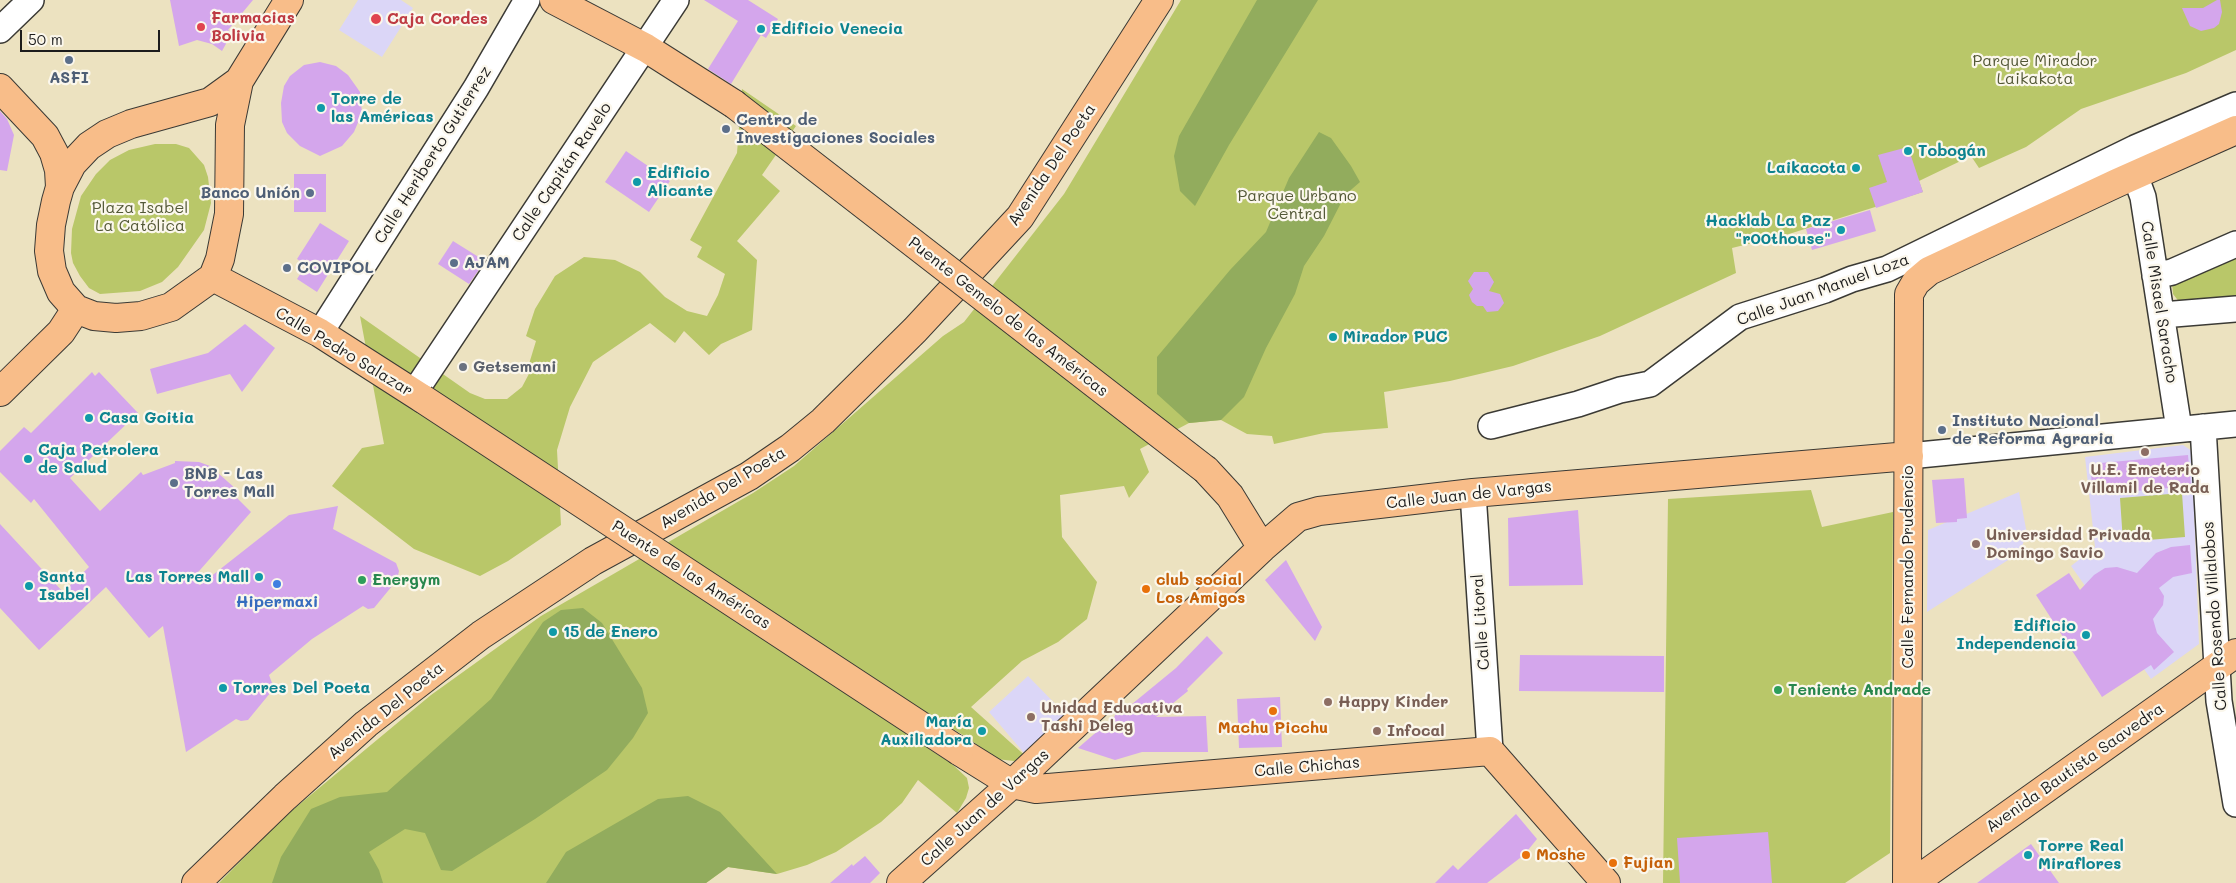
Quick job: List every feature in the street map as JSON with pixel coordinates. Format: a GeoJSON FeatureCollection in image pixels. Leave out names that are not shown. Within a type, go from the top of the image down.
{"type":"FeatureCollection","features":[{"type":"Feature","properties":{"kind":"main road"},"geometry":{"type":"LineString","coordinates":[[239,81],[210,102],[131,124],[107,134],[89,146],[72,164],[60,187],[50,225],[50,258],[52,271],[61,292],[76,309],[94,316],[116,318],[141,316],[171,307],[213,277],[223,250],[229,214],[230,125],[239,81],[289,0]]}},
{"type":"Feature","properties":{"kind":"main road","name":"Puente Gemelo de las Américas"},"geometry":{"type":"LineString","coordinates":[[554,0],[646,48],[734,104],[1206,470],[1230,496],[1262,548]]}},
{"type":"Feature","properties":{"kind":"main road","name":"Avenida Del Poeta"},"geometry":{"type":"LineString","coordinates":[[196,883],[285,797],[366,724],[481,635],[593,561],[749,476],[790,448],[823,421],[908,337],[1020,217],[1159,0]]}},
{"type":"Feature","properties":{"kind":"main road"},"geometry":{"type":"LineString","coordinates":[[0,88],[45,136],[54,153],[59,170],[60,187]]}},
{"type":"Feature","properties":{"kind":"main road","name":"Calle Juan Manuel Loza"},"geometry":{"type":"LineString","coordinates":[[1916,282],[1929,272],[2236,130]]}},
{"type":"Feature","properties":{"kind":"main road"},"geometry":{"type":"LineString","coordinates":[[45,136],[72,140],[107,134]]}},
{"type":"Feature","properties":{"kind":"main road","name":"Calle Pedro Salazar"},"geometry":{"type":"LineString","coordinates":[[213,277],[320,333],[419,396]]}},
{"type":"Feature","properties":{"kind":"main road","name":"Calle Fernando Prudencio"},"geometry":{"type":"LineString","coordinates":[[1907,883],[1908,311],[1909,294],[1916,282]]}},
{"type":"Feature","properties":{"kind":"main road"},"geometry":{"type":"LineString","coordinates":[[0,392],[61,332],[76,309]]}},
{"type":"Feature","properties":{"kind":"main road","name":"Puente de las Américas"},"geometry":{"type":"LineString","coordinates":[[419,396],[959,751]]}},
{"type":"Feature","properties":{"kind":"main road","name":"Calle Juan de Vargas"},"geometry":{"type":"LineString","coordinates":[[901,883],[1012,784],[1262,548],[1298,517],[1319,511],[1473,493],[1909,456]]}},
{"type":"Feature","properties":{"kind":"main road","name":"Avenida Bautista Saavedra"},"geometry":{"type":"LineString","coordinates":[[1913,883],[2226,660]]}},
{"type":"Feature","properties":{"kind":"main road","name":"Calle Chichas"},"geometry":{"type":"LineString","coordinates":[[959,751],[1012,784],[1036,789],[1490,751]]}},
{"type":"Feature","properties":{"kind":"main road"},"geometry":{"type":"LineString","coordinates":[[1490,751],[1606,883]]}},
{"type":"Feature","properties":{"kind":"street"},"geometry":{"type":"LineString","coordinates":[[0,30],[30,0]]}},
{"type":"Feature","properties":{"kind":"street","name":"Calle Heriberto Gutierrez"},"geometry":{"type":"LineString","coordinates":[[320,333],[476,88],[527,0]]}},
{"type":"Feature","properties":{"kind":"street","name":"Calle Capitán Ravelo"},"geometry":{"type":"LineString","coordinates":[[419,396],[676,0]]}},
{"type":"Feature","properties":{"kind":"street","name":"Calle Juan Manuel Loza"},"geometry":{"type":"LineString","coordinates":[[1491,426],[1578,404],[1620,390],[1650,384],[1740,317],[1825,290],[1852,279],[1888,269],[2135,148],[2236,106]]}},
{"type":"Feature","properties":{"kind":"street","name":"Calle Misael Saracho"},"geometry":{"type":"LineString","coordinates":[[2135,176],[2143,197],[2179,429]]}},
{"type":"Feature","properties":{"kind":"street"},"geometry":{"type":"LineString","coordinates":[[2155,276],[2172,272],[2236,244]]}},
{"type":"Feature","properties":{"kind":"street"},"geometry":{"type":"LineString","coordinates":[[2162,315],[2236,309]]}},
{"type":"Feature","properties":{"kind":"street"},"geometry":{"type":"LineString","coordinates":[[2203,426],[2236,424]]}},
{"type":"Feature","properties":{"kind":"street","name":"Calle Juan de Vargas"},"geometry":{"type":"LineString","coordinates":[[1909,456],[2203,426]]}},
{"type":"Feature","properties":{"kind":"street","name":"Calle Rosendo Villalobos"},"geometry":{"type":"LineString","coordinates":[[2203,426],[2226,660],[2219,701],[2236,804]]}},
{"type":"Feature","properties":{"kind":"street","name":"Calle Litoral"},"geometry":{"type":"LineString","coordinates":[[1473,493],[1490,751]]}},
{"type":"Feature","properties":{"kind":"shaded area","name":"Caja Cordes"},"geometry":{"type":"Polygon","coordinates":[[[358,0],[401,0],[413,8],[382,57],[339,30],[358,0]]]}},
{"type":"Feature","properties":{"kind":"shaded area"},"geometry":{"type":"Polygon","coordinates":[[[2183,445],[2192,451],[2199,644],[2151,679],[2071,566],[2095,547],[2085,457],[2183,445]]]}},
{"type":"Feature","properties":{"kind":"shaded area","name":"Universidad Privada Domingo Savio"},"geometry":{"type":"Polygon","coordinates":[[[2019,492],[2027,534],[2019,553],[1927,612],[1928,530],[2019,492]]]}},
{"type":"Feature","properties":{"kind":"shaded area","name":"Unidad Educativa Tashi Deleg"},"geometry":{"type":"Polygon","coordinates":[[[1028,676],[1073,722],[1030,760],[989,712],[1028,676]]]}},
{"type":"Feature","properties":{"kind":"green space","name":"Parque Urbano Central"},"geometry":{"type":"Polygon","coordinates":[[[1181,0],[2236,0],[2236,50],[2186,73],[2081,109],[2026,147],[1979,168],[1971,156],[1919,181],[1923,192],[1789,234],[1732,248],[1736,273],[1600,336],[1513,366],[1450,381],[1384,392],[1388,428],[1324,433],[1274,444],[1272,436],[1247,434],[1221,420],[1189,423],[1140,449],[1149,472],[1129,498],[1124,486],[1060,495],[1062,537],[1097,582],[1087,619],[1058,642],[1022,661],[971,707],[1030,760],[996,759],[968,738],[928,714],[929,749],[951,763],[967,778],[969,788],[966,798],[957,813],[918,780],[902,803],[881,822],[836,852],[807,865],[777,874],[728,867],[706,883],[219,883],[283,818],[431,695],[541,616],[753,493],[794,466],[943,336],[964,322],[1064,194],[1181,0]]]}},
{"type":"Feature","properties":{"kind":"green space"},"geometry":{"type":"Polygon","coordinates":[[[1257,0],[1318,0],[1229,145],[1195,206],[1180,191],[1174,156],[1179,136],[1257,0]]]}},
{"type":"Feature","properties":{"kind":"green space"},"geometry":{"type":"Polygon","coordinates":[[[742,89],[796,126],[762,175],[780,191],[737,241],[757,260],[752,330],[721,344],[709,355],[684,331],[675,343],[650,323],[593,362],[570,407],[557,450],[561,525],[508,561],[480,576],[414,549],[332,486],[362,448],[384,444],[360,316],[470,393],[485,399],[507,399],[522,387],[531,370],[529,364],[536,341],[526,336],[535,309],[555,276],[584,257],[615,260],[640,272],[665,297],[687,311],[707,316],[718,295],[725,274],[697,257],[702,247],[690,240],[737,153],[742,89]]]}},
{"type":"Feature","properties":{"kind":"green space"},"geometry":{"type":"Polygon","coordinates":[[[1319,132],[1331,138],[1360,182],[1345,195],[1324,236],[1304,266],[1295,294],[1266,348],[1244,397],[1221,420],[1189,423],[1157,394],[1157,357],[1230,270],[1266,232],[1289,178],[1319,132]]]}},
{"type":"Feature","properties":{"kind":"green space","name":"Plaza Isabel La Católica"},"geometry":{"type":"Polygon","coordinates":[[[155,144],[176,144],[189,148],[204,165],[208,177],[211,203],[204,230],[178,267],[162,282],[140,291],[100,294],[89,288],[80,276],[73,263],[71,253],[72,229],[81,196],[96,174],[110,160],[129,150],[155,144]]]}},
{"type":"Feature","properties":{"kind":"green space"},"geometry":{"type":"Polygon","coordinates":[[[2236,253],[2236,303],[2180,303],[2173,294],[2172,283],[2236,253]]]}},
{"type":"Feature","properties":{"kind":"green space","name":"Teniente Andrade"},"geometry":{"type":"Polygon","coordinates":[[[1811,490],[1822,527],[1893,512],[1890,853],[1845,883],[1663,883],[1668,499],[1811,490]]]}},
{"type":"Feature","properties":{"kind":"green space"},"geometry":{"type":"Polygon","coordinates":[[[2182,493],[2185,537],[2123,542],[2120,498],[2182,493]]]}},
{"type":"Feature","properties":{"kind":"green space"},"geometry":{"type":"Polygon","coordinates":[[[583,608],[602,623],[642,688],[648,713],[633,738],[607,770],[535,819],[452,871],[441,870],[425,833],[405,829],[369,852],[379,870],[383,883],[272,883],[281,857],[311,809],[340,797],[387,792],[491,699],[543,622],[561,610],[583,608]]]}},
{"type":"Feature","properties":{"kind":"green space"},"geometry":{"type":"Polygon","coordinates":[[[688,796],[720,812],[777,874],[728,867],[706,883],[546,883],[566,852],[658,799],[688,796]]]}},
{"type":"Feature","properties":{"kind":"building"},"geometry":{"type":"Polygon","coordinates":[[[170,0],[253,0],[228,30],[232,33],[222,51],[212,44],[197,40],[179,46],[170,0]]]}},
{"type":"Feature","properties":{"kind":"building"},"geometry":{"type":"Polygon","coordinates":[[[704,0],[748,0],[778,19],[766,38],[761,35],[731,84],[708,69],[738,21],[704,0]]]}},
{"type":"Feature","properties":{"kind":"building"},"geometry":{"type":"Polygon","coordinates":[[[2220,0],[2222,12],[2219,24],[2214,28],[2201,31],[2190,26],[2182,8],[2203,8],[2220,0]]]}},
{"type":"Feature","properties":{"kind":"building","name":"Torre de las Américas"},"geometry":{"type":"Polygon","coordinates":[[[320,62],[336,66],[348,75],[360,92],[362,113],[354,132],[342,146],[320,156],[300,146],[287,133],[282,122],[281,103],[284,86],[290,76],[304,65],[320,62]]]}},
{"type":"Feature","properties":{"kind":"building"},"geometry":{"type":"Polygon","coordinates":[[[0,111],[7,119],[14,135],[7,171],[0,170],[0,111]]]}},
{"type":"Feature","properties":{"kind":"building"},"geometry":{"type":"Polygon","coordinates":[[[1908,147],[1923,192],[1876,208],[1869,188],[1887,182],[1878,155],[1908,147]]]}},
{"type":"Feature","properties":{"kind":"building","name":"Edificio Alicante"},"geometry":{"type":"Polygon","coordinates":[[[626,151],[670,181],[649,212],[605,182],[626,151]]]}},
{"type":"Feature","properties":{"kind":"building","name":"Banco Unión"},"geometry":{"type":"Polygon","coordinates":[[[294,174],[326,174],[326,212],[294,212],[294,174]]]}},
{"type":"Feature","properties":{"kind":"building","name":"Hacklab La Paz \"r00thouse\""},"geometry":{"type":"Polygon","coordinates":[[[1870,210],[1876,231],[1812,250],[1806,229],[1870,210]]]}},
{"type":"Feature","properties":{"kind":"building"},"geometry":{"type":"Polygon","coordinates":[[[320,223],[349,241],[317,292],[297,279],[306,265],[297,259],[320,223]]]}},
{"type":"Feature","properties":{"kind":"building"},"geometry":{"type":"Polygon","coordinates":[[[453,241],[485,261],[469,284],[438,264],[453,241]]]}},
{"type":"Feature","properties":{"kind":"building"},"geometry":{"type":"Polygon","coordinates":[[[1474,272],[1488,272],[1494,282],[1489,291],[1500,294],[1504,303],[1498,311],[1487,312],[1483,306],[1477,306],[1472,302],[1469,295],[1473,289],[1468,281],[1474,272]]]}},
{"type":"Feature","properties":{"kind":"building"},"geometry":{"type":"Polygon","coordinates":[[[245,324],[275,348],[242,392],[230,374],[157,394],[150,369],[208,353],[245,324]]]}},
{"type":"Feature","properties":{"kind":"building"},"geometry":{"type":"Polygon","coordinates":[[[92,372],[95,376],[99,372],[138,413],[70,478],[100,511],[141,472],[143,475],[175,463],[175,461],[199,462],[210,466],[236,489],[232,493],[251,512],[193,578],[200,585],[289,515],[338,506],[333,529],[396,563],[399,571],[397,580],[374,608],[368,609],[363,606],[312,639],[269,675],[272,683],[271,692],[248,720],[241,721],[236,719],[186,752],[163,626],[149,638],[106,587],[39,650],[0,608],[0,524],[63,592],[89,567],[34,499],[31,503],[0,472],[0,451],[24,427],[31,433],[92,372]]]}},
{"type":"Feature","properties":{"kind":"building"},"geometry":{"type":"Polygon","coordinates":[[[2188,455],[2191,486],[2093,495],[2090,464],[2188,455]]]}},
{"type":"Feature","properties":{"kind":"building"},"geometry":{"type":"Polygon","coordinates":[[[1964,478],[1967,518],[1957,519],[1957,522],[1936,523],[1932,480],[1964,478]]]}},
{"type":"Feature","properties":{"kind":"building"},"geometry":{"type":"Polygon","coordinates":[[[1578,510],[1583,585],[1509,586],[1508,518],[1578,510]]]}},
{"type":"Feature","properties":{"kind":"building"},"geometry":{"type":"Polygon","coordinates":[[[2190,545],[2192,573],[2173,577],[2159,588],[2164,596],[2163,605],[2153,619],[2157,633],[2174,652],[2154,670],[2151,665],[2102,697],[2036,595],[2069,573],[2080,590],[2094,575],[2105,568],[2117,567],[2137,573],[2156,553],[2171,547],[2190,545]]]}},
{"type":"Feature","properties":{"kind":"building"},"geometry":{"type":"Polygon","coordinates":[[[1286,560],[1322,627],[1315,641],[1265,580],[1286,560]]]}},
{"type":"Feature","properties":{"kind":"building"},"geometry":{"type":"Polygon","coordinates":[[[1207,636],[1223,653],[1187,689],[1188,691],[1156,717],[1206,716],[1208,752],[1142,752],[1115,760],[1078,748],[1115,716],[1114,709],[1123,701],[1126,709],[1176,668],[1207,636]]]}},
{"type":"Feature","properties":{"kind":"building"},"geometry":{"type":"Polygon","coordinates":[[[1520,655],[1664,656],[1664,692],[1519,691],[1520,655]]]}},
{"type":"Feature","properties":{"kind":"building"},"geometry":{"type":"Polygon","coordinates":[[[1280,697],[1282,747],[1239,748],[1237,699],[1280,697]]]}},
{"type":"Feature","properties":{"kind":"building"},"geometry":{"type":"Polygon","coordinates":[[[1516,814],[1537,839],[1524,855],[1487,883],[1435,883],[1453,865],[1458,870],[1516,814]]]}},
{"type":"Feature","properties":{"kind":"building"},"geometry":{"type":"Polygon","coordinates":[[[1768,832],[1772,883],[1680,883],[1677,838],[1768,832]]]}},
{"type":"Feature","properties":{"kind":"building","name":"Torre Real Miraflores"},"geometry":{"type":"Polygon","coordinates":[[[2031,844],[2059,883],[1977,883],[2031,844]]]}},
{"type":"Feature","properties":{"kind":"building"},"geometry":{"type":"Polygon","coordinates":[[[865,856],[880,873],[870,883],[830,883],[852,864],[853,866],[865,856]]]}},
{"type":"Feature","properties":{"kind":"place","name":"Caja Cordes"},"geometry":{"type":"Point","coordinates":[376,19]}},
{"type":"Feature","properties":{"kind":"place","name":"Farmacias Bolivia"},"geometry":{"type":"Point","coordinates":[201,27]}},
{"type":"Feature","properties":{"kind":"place","name":"Edificio Venecia"},"geometry":{"type":"Point","coordinates":[761,29]}},
{"type":"Feature","properties":{"kind":"place","name":"ASFI"},"geometry":{"type":"Point","coordinates":[69,60]}},
{"type":"Feature","properties":{"kind":"place","name":"Torre de las Américas"},"geometry":{"type":"Point","coordinates":[321,108]}},
{"type":"Feature","properties":{"kind":"place","name":"Centro de Investigaciones Sociales"},"geometry":{"type":"Point","coordinates":[726,129]}},
{"type":"Feature","properties":{"kind":"place","name":"Tobogán"},"geometry":{"type":"Point","coordinates":[1908,151]}},
{"type":"Feature","properties":{"kind":"place","name":"Laikacota"},"geometry":{"type":"Point","coordinates":[1856,168]}},
{"type":"Feature","properties":{"kind":"place","name":"Edificio Alicante"},"geometry":{"type":"Point","coordinates":[637,182]}},
{"type":"Feature","properties":{"kind":"place","name":"Banco Unión"},"geometry":{"type":"Point","coordinates":[310,193]}},
{"type":"Feature","properties":{"kind":"place","name":"Hacklab La Paz \"r00thouse\""},"geometry":{"type":"Point","coordinates":[1841,230]}},
{"type":"Feature","properties":{"kind":"place","name":"AJAM"},"geometry":{"type":"Point","coordinates":[454,263]}},
{"type":"Feature","properties":{"kind":"place","name":"COVIPOL"},"geometry":{"type":"Point","coordinates":[287,268]}},
{"type":"Feature","properties":{"kind":"place","name":"Mirador PUC"},"geometry":{"type":"Point","coordinates":[1333,337]}},
{"type":"Feature","properties":{"kind":"place","name":"Getsemani"},"geometry":{"type":"Point","coordinates":[463,367]}},
{"type":"Feature","properties":{"kind":"place","name":"Casa Goitia"},"geometry":{"type":"Point","coordinates":[89,418]}},
{"type":"Feature","properties":{"kind":"place","name":"Instituto Nacional de Reforma Agraria"},"geometry":{"type":"Point","coordinates":[1942,430]}},
{"type":"Feature","properties":{"kind":"place","name":"U.E. Emeterio Villamil de Rada"},"geometry":{"type":"Point","coordinates":[2145,452]}},
{"type":"Feature","properties":{"kind":"place","name":"Caja Petrolera de Salud"},"geometry":{"type":"Point","coordinates":[28,459]}},
{"type":"Feature","properties":{"kind":"place","name":"BNB - Las Torres Mall"},"geometry":{"type":"Point","coordinates":[174,483]}},
{"type":"Feature","properties":{"kind":"place","name":"Universidad Privada Domingo Savio"},"geometry":{"type":"Point","coordinates":[1976,544]}},
{"type":"Feature","properties":{"kind":"place","name":"Las Torres Mall"},"geometry":{"type":"Point","coordinates":[259,577]}},
{"type":"Feature","properties":{"kind":"place","name":"Energym"},"geometry":{"type":"Point","coordinates":[362,580]}},
{"type":"Feature","properties":{"kind":"place","name":"Hipermaxi"},"geometry":{"type":"Point","coordinates":[277,584]}},
{"type":"Feature","properties":{"kind":"place","name":"Santa Isabel"},"geometry":{"type":"Point","coordinates":[29,586]}},
{"type":"Feature","properties":{"kind":"place","name":"club social Los Amigos"},"geometry":{"type":"Point","coordinates":[1146,589]}},
{"type":"Feature","properties":{"kind":"place","name":"15 de Enero"},"geometry":{"type":"Point","coordinates":[553,632]}},
{"type":"Feature","properties":{"kind":"place","name":"Edificio Independencia"},"geometry":{"type":"Point","coordinates":[2086,635]}},
{"type":"Feature","properties":{"kind":"place","name":"Torres Del Poeta"},"geometry":{"type":"Point","coordinates":[223,688]}},
{"type":"Feature","properties":{"kind":"place","name":"Teniente Andrade"},"geometry":{"type":"Point","coordinates":[1778,690]}},
{"type":"Feature","properties":{"kind":"place","name":"Happy Kinder"},"geometry":{"type":"Point","coordinates":[1328,702]}},
{"type":"Feature","properties":{"kind":"place","name":"Machu Picchu"},"geometry":{"type":"Point","coordinates":[1273,711]}},
{"type":"Feature","properties":{"kind":"place","name":"Unidad Educativa Tashi Deleg"},"geometry":{"type":"Point","coordinates":[1031,717]}},
{"type":"Feature","properties":{"kind":"place","name":"María Auxiliadora"},"geometry":{"type":"Point","coordinates":[982,731]}},
{"type":"Feature","properties":{"kind":"place","name":"Infocal"},"geometry":{"type":"Point","coordinates":[1377,731]}},
{"type":"Feature","properties":{"kind":"place","name":"Moshe"},"geometry":{"type":"Point","coordinates":[1526,855]}},
{"type":"Feature","properties":{"kind":"place","name":"Torre Real Miraflores"},"geometry":{"type":"Point","coordinates":[2028,855]}},
{"type":"Feature","properties":{"kind":"place","name":"Fujian"},"geometry":{"type":"Point","coordinates":[1613,863]}},
{"type":"Feature","properties":{"kind":"park label","name":"Parque Mirador Laikakota"},"geometry":{"type":"Point","coordinates":[2035,70]}}]}
